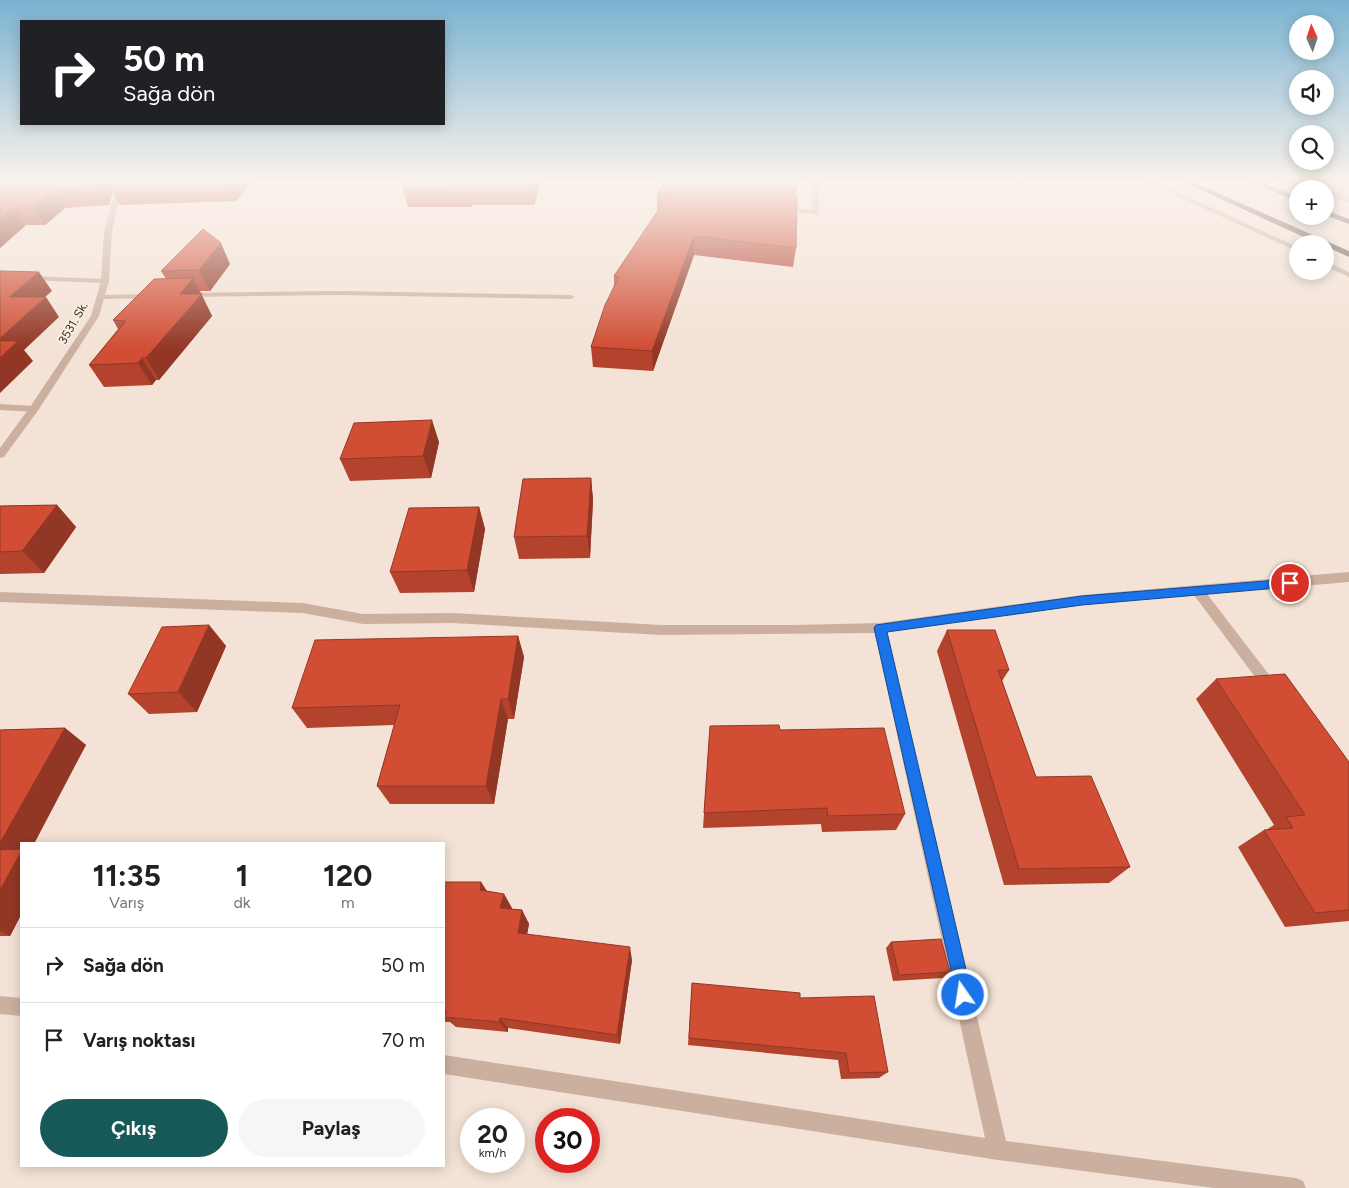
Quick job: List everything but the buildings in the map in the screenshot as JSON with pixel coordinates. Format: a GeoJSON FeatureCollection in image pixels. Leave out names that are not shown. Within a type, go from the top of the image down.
{"type":"FeatureCollection","features":[{"type":"Feature","properties":{"kind":"highway"},"geometry":{"type":"LineString","coordinates":[[1312,237],[1349,254]]}},
{"type":"Feature","properties":{"kind":"street","name":"3531. Sk."},"geometry":{"type":"LineString","coordinates":[[0,455],[34,409],[95,316],[105,281],[108,237]]}},
{"type":"Feature","properties":{"kind":"street"},"geometry":{"type":"LineString","coordinates":[[1271,237],[1289,246]]}},
{"type":"Feature","properties":{"kind":"street"},"geometry":{"type":"LineString","coordinates":[[1334,268],[1349,275]]}},
{"type":"Feature","properties":{"kind":"street"},"geometry":{"type":"LineString","coordinates":[[0,277],[105,281]]}},
{"type":"Feature","properties":{"kind":"street"},"geometry":{"type":"LineString","coordinates":[[180,295],[338,293],[571,297]]}},
{"type":"Feature","properties":{"kind":"street"},"geometry":{"type":"LineString","coordinates":[[101,297],[160,296]]}},
{"type":"Feature","properties":{"kind":"street"},"geometry":{"type":"LineString","coordinates":[[0,407],[34,409]]}},
{"type":"Feature","properties":{"kind":"street"},"geometry":{"type":"LineString","coordinates":[[0,598],[303,608],[364,619],[453,618],[661,630],[880,628],[1082,600],[1349,577]]}},
{"type":"Feature","properties":{"kind":"street"},"geometry":{"type":"LineString","coordinates":[[1198,591],[1279,699]]}},
{"type":"Feature","properties":{"kind":"street"},"geometry":{"type":"LineString","coordinates":[[880,628],[998,1150]]}},
{"type":"Feature","properties":{"kind":"street"},"geometry":{"type":"LineString","coordinates":[[0,1005],[20,1007]]}},
{"type":"Feature","properties":{"kind":"street"},"geometry":{"type":"LineString","coordinates":[[445,1065],[998,1150],[1296,1188]]}},
{"type":"Feature","properties":{"kind":"route"},"geometry":{"type":"LineString","coordinates":[[963,995],[880,628],[1082,600],[1290,583]]}}]}
